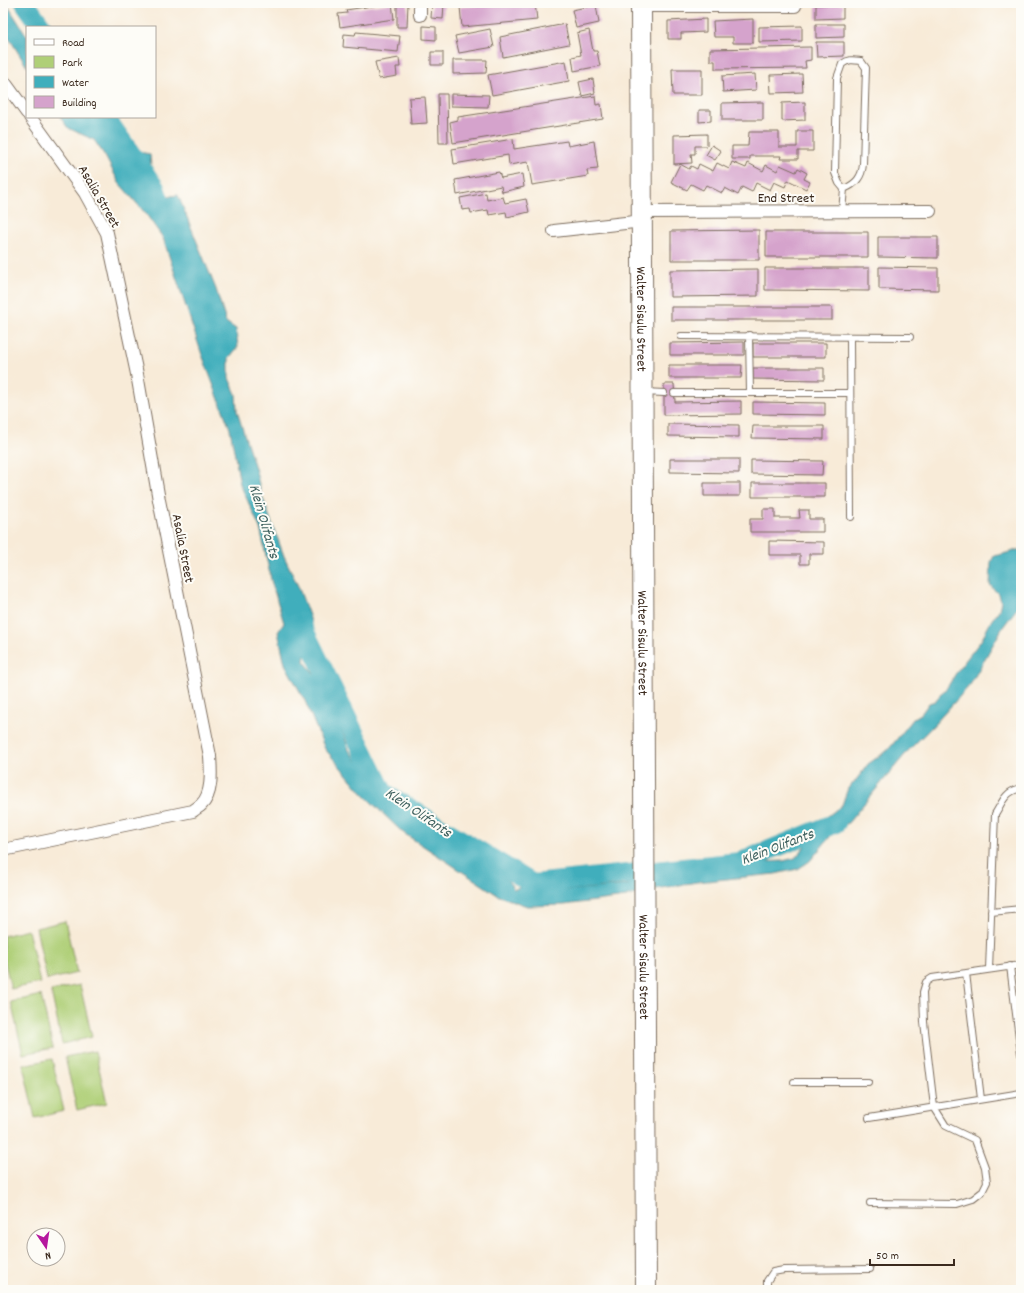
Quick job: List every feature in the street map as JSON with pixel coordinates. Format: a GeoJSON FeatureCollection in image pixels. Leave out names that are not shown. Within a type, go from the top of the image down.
{"type":"FeatureCollection","features":[{"type":"Feature","properties":{"kind":"highway","name":"Walter Sisulu Street"},"geometry":{"type":"LineString","coordinates":[[642,5],[645,1288]]}},
{"type":"Feature","properties":{"kind":"street"},"geometry":{"type":"LineString","coordinates":[[642,5],[795,6]]}},
{"type":"Feature","properties":{"kind":"street"},"geometry":{"type":"LineString","coordinates":[[3,80],[26,112]]}},
{"type":"Feature","properties":{"kind":"street","name":"Asalia Street"},"geometry":{"type":"LineString","coordinates":[[3,850],[193,811],[201,805],[206,798],[210,785],[211,773],[210,756],[159,500],[137,374],[107,233],[85,193],[31,118]]}},
{"type":"Feature","properties":{"kind":"street","name":"End Street"},"geometry":{"type":"LineString","coordinates":[[554,231],[643,216],[842,211],[930,211]]}},
{"type":"Feature","properties":{"kind":"lane"},"geometry":{"type":"LineString","coordinates":[[842,211],[844,188],[839,183],[835,173],[837,78],[842,64],[848,60],[853,60],[861,61],[866,68],[863,164],[860,179],[844,188]]}},
{"type":"Feature","properties":{"kind":"lane"},"geometry":{"type":"LineString","coordinates":[[681,336],[910,337]]}},
{"type":"Feature","properties":{"kind":"lane"},"geometry":{"type":"LineString","coordinates":[[749,336],[750,393]]}},
{"type":"Feature","properties":{"kind":"lane"},"geometry":{"type":"LineString","coordinates":[[850,337],[849,393],[851,518]]}},
{"type":"Feature","properties":{"kind":"lane"},"geometry":{"type":"LineString","coordinates":[[643,392],[664,393]]}},
{"type":"Feature","properties":{"kind":"lane"},"geometry":{"type":"LineString","coordinates":[[674,393],[849,393]]}},
{"type":"Feature","properties":{"kind":"lane"},"geometry":{"type":"LineString","coordinates":[[989,970],[996,814],[1006,795],[1011,790],[1018,789],[1021,791]]}},
{"type":"Feature","properties":{"kind":"lane"},"geometry":{"type":"LineString","coordinates":[[991,912],[1021,909]]}},
{"type":"Feature","properties":{"kind":"lane"},"geometry":{"type":"LineString","coordinates":[[870,1203],[957,1204],[973,1199],[982,1192],[987,1182],[986,1167],[975,1140],[946,1126],[934,1107],[924,1022],[923,992],[926,982],[932,978],[1021,965]]}},
{"type":"Feature","properties":{"kind":"lane"},"geometry":{"type":"LineString","coordinates":[[1010,966],[1021,1054]]}},
{"type":"Feature","properties":{"kind":"lane"},"geometry":{"type":"LineString","coordinates":[[966,973],[981,1100]]}},
{"type":"Feature","properties":{"kind":"lane"},"geometry":{"type":"LineString","coordinates":[[794,1082],[868,1082]]}},
{"type":"Feature","properties":{"kind":"lane"},"geometry":{"type":"LineString","coordinates":[[869,1118],[1021,1093]]}},
{"type":"Feature","properties":{"kind":"lane"},"geometry":{"type":"LineString","coordinates":[[767,1290],[767,1281],[773,1272],[784,1270],[870,1269]]}},
{"type":"Feature","properties":{"kind":"green space"},"geometry":{"type":"Polygon","coordinates":[[[65,921],[77,973],[47,980],[36,928],[65,921]]]}},
{"type":"Feature","properties":{"kind":"green space"},"geometry":{"type":"Polygon","coordinates":[[[28,930],[40,983],[11,989],[3,955],[3,936],[28,930]]]}},
{"type":"Feature","properties":{"kind":"green space"},"geometry":{"type":"Polygon","coordinates":[[[80,985],[92,1037],[62,1044],[51,991],[80,985]]]}},
{"type":"Feature","properties":{"kind":"green space"},"geometry":{"type":"Polygon","coordinates":[[[41,995],[53,1048],[23,1054],[11,1002],[41,995]]]}},
{"type":"Feature","properties":{"kind":"green space"},"geometry":{"type":"Polygon","coordinates":[[[95,1051],[107,1103],[77,1110],[65,1057],[95,1051]]]}},
{"type":"Feature","properties":{"kind":"green space"},"geometry":{"type":"Polygon","coordinates":[[[52,1059],[64,1111],[35,1118],[23,1065],[52,1059]]]}},
{"type":"Feature","properties":{"kind":"water"},"geometry":{"type":"Polygon","coordinates":[[[3,3],[6,3],[26,34],[26,65],[3,28],[3,3]]]}},
{"type":"Feature","properties":{"kind":"water"},"geometry":{"type":"Polygon","coordinates":[[[61,118],[100,118],[107,124],[118,129],[133,151],[150,154],[151,166],[141,178],[143,186],[152,199],[163,200],[171,196],[178,195],[216,289],[226,322],[236,329],[238,347],[229,358],[229,378],[236,394],[237,411],[256,471],[261,493],[284,556],[298,586],[310,618],[312,630],[306,646],[304,661],[330,693],[349,750],[360,765],[384,780],[395,793],[407,813],[506,878],[514,889],[521,887],[568,890],[626,885],[650,876],[735,868],[758,862],[783,861],[795,858],[803,849],[815,826],[842,805],[848,788],[868,764],[888,750],[914,718],[921,714],[929,703],[935,701],[948,686],[958,670],[982,639],[991,621],[999,610],[1001,601],[999,595],[990,585],[991,562],[994,556],[1021,549],[1021,603],[1003,627],[970,685],[908,751],[848,823],[834,832],[810,861],[798,869],[775,874],[697,882],[650,890],[626,897],[564,905],[527,906],[499,896],[402,832],[364,795],[325,749],[305,701],[285,664],[278,632],[284,623],[272,584],[260,528],[240,484],[230,429],[201,352],[163,238],[146,214],[119,183],[105,156],[94,140],[68,128],[61,118]]]}},
{"type":"Feature","properties":{"kind":"building"},"geometry":{"type":"Polygon","coordinates":[[[392,3],[394,19],[340,27],[338,14],[347,13],[346,10],[392,3]]]}},
{"type":"Feature","properties":{"kind":"building"},"geometry":{"type":"Polygon","coordinates":[[[397,3],[408,3],[407,27],[397,27],[397,3]]]}},
{"type":"Feature","properties":{"kind":"building"},"geometry":{"type":"Polygon","coordinates":[[[432,3],[444,3],[443,19],[431,18],[432,3]]]}},
{"type":"Feature","properties":{"kind":"building"},"geometry":{"type":"Polygon","coordinates":[[[484,3],[535,3],[537,20],[462,27],[460,7],[484,5],[484,3]]]}},
{"type":"Feature","properties":{"kind":"building"},"geometry":{"type":"Polygon","coordinates":[[[556,3],[573,3],[573,4],[556,5],[556,3]]]}},
{"type":"Feature","properties":{"kind":"building"},"geometry":{"type":"Polygon","coordinates":[[[843,4],[843,18],[816,19],[816,5],[843,4]]]}},
{"type":"Feature","properties":{"kind":"building"},"geometry":{"type":"Polygon","coordinates":[[[596,5],[599,23],[576,28],[572,10],[596,5]]]}},
{"type":"Feature","properties":{"kind":"building"},"geometry":{"type":"Polygon","coordinates":[[[706,19],[706,32],[681,33],[681,39],[668,39],[668,21],[706,19]]]}},
{"type":"Feature","properties":{"kind":"building"},"geometry":{"type":"Polygon","coordinates":[[[753,19],[753,43],[733,43],[733,37],[714,37],[713,21],[753,19]]]}},
{"type":"Feature","properties":{"kind":"building"},"geometry":{"type":"Polygon","coordinates":[[[565,24],[569,44],[503,57],[500,37],[565,24]]]}},
{"type":"Feature","properties":{"kind":"building"},"geometry":{"type":"Polygon","coordinates":[[[816,24],[844,24],[844,37],[816,38],[816,24]]]}},
{"type":"Feature","properties":{"kind":"building"},"geometry":{"type":"Polygon","coordinates":[[[423,26],[436,27],[436,40],[423,39],[423,26]]]}},
{"type":"Feature","properties":{"kind":"building"},"geometry":{"type":"Polygon","coordinates":[[[802,26],[802,41],[759,42],[759,27],[802,26]]]}},
{"type":"Feature","properties":{"kind":"building"},"geometry":{"type":"Polygon","coordinates":[[[490,29],[494,47],[459,53],[455,36],[490,29]]]}},
{"type":"Feature","properties":{"kind":"building"},"geometry":{"type":"Polygon","coordinates":[[[589,30],[593,51],[597,51],[600,66],[574,71],[572,57],[581,55],[577,33],[589,30]]]}},
{"type":"Feature","properties":{"kind":"building"},"geometry":{"type":"Polygon","coordinates":[[[356,32],[400,36],[398,52],[343,47],[344,34],[355,35],[356,32]]]}},
{"type":"Feature","properties":{"kind":"building"},"geometry":{"type":"Polygon","coordinates":[[[816,42],[844,42],[844,56],[817,57],[816,42]]]}},
{"type":"Feature","properties":{"kind":"building"},"geometry":{"type":"Polygon","coordinates":[[[811,47],[811,60],[805,61],[806,68],[715,69],[715,61],[710,61],[710,49],[811,47]]]}},
{"type":"Feature","properties":{"kind":"building"},"geometry":{"type":"Polygon","coordinates":[[[431,52],[443,52],[443,65],[431,65],[431,52]]]}},
{"type":"Feature","properties":{"kind":"building"},"geometry":{"type":"Polygon","coordinates":[[[399,58],[400,67],[396,67],[397,76],[379,79],[375,62],[399,58]]]}},
{"type":"Feature","properties":{"kind":"building"},"geometry":{"type":"Polygon","coordinates":[[[453,60],[487,60],[486,73],[453,74],[453,60]]]}},
{"type":"Feature","properties":{"kind":"building"},"geometry":{"type":"Polygon","coordinates":[[[566,61],[569,81],[492,95],[488,75],[566,61]]]}},
{"type":"Feature","properties":{"kind":"building"},"geometry":{"type":"Polygon","coordinates":[[[672,69],[702,69],[702,95],[673,95],[672,69]]]}},
{"type":"Feature","properties":{"kind":"building"},"geometry":{"type":"Polygon","coordinates":[[[755,74],[756,90],[723,92],[722,76],[755,74]]]}},
{"type":"Feature","properties":{"kind":"building"},"geometry":{"type":"Polygon","coordinates":[[[802,74],[803,92],[771,93],[770,75],[802,74]]]}},
{"type":"Feature","properties":{"kind":"building"},"geometry":{"type":"Polygon","coordinates":[[[593,79],[595,93],[582,96],[579,82],[593,79]]]}},
{"type":"Feature","properties":{"kind":"building"},"geometry":{"type":"Polygon","coordinates":[[[438,94],[447,94],[448,143],[439,143],[438,94]]]}},
{"type":"Feature","properties":{"kind":"building"},"geometry":{"type":"Polygon","coordinates":[[[451,94],[489,95],[488,107],[451,106],[451,94]]]}},
{"type":"Feature","properties":{"kind":"building"},"geometry":{"type":"Polygon","coordinates":[[[595,96],[596,105],[601,104],[603,119],[453,143],[450,122],[458,120],[458,117],[595,96]]]}},
{"type":"Feature","properties":{"kind":"building"},"geometry":{"type":"Polygon","coordinates":[[[425,97],[427,123],[411,124],[409,98],[425,97]]]}},
{"type":"Feature","properties":{"kind":"building"},"geometry":{"type":"Polygon","coordinates":[[[763,102],[763,120],[722,120],[722,103],[763,102]]]}},
{"type":"Feature","properties":{"kind":"building"},"geometry":{"type":"Polygon","coordinates":[[[805,102],[805,120],[782,121],[782,103],[805,102]]]}},
{"type":"Feature","properties":{"kind":"building"},"geometry":{"type":"Polygon","coordinates":[[[699,110],[711,110],[711,121],[699,122],[699,110]]]}},
{"type":"Feature","properties":{"kind":"building"},"geometry":{"type":"Polygon","coordinates":[[[797,131],[813,131],[813,151],[798,151],[798,159],[780,159],[781,156],[750,156],[750,159],[732,159],[732,146],[748,146],[749,132],[779,132],[779,147],[797,147],[797,131]]]}},
{"type":"Feature","properties":{"kind":"building"},"geometry":{"type":"Polygon","coordinates":[[[707,134],[707,146],[695,146],[695,154],[691,154],[692,163],[674,164],[674,135],[707,134]]]}},
{"type":"Feature","properties":{"kind":"building"},"geometry":{"type":"Polygon","coordinates":[[[513,139],[514,149],[567,141],[568,146],[594,141],[598,169],[587,170],[588,176],[532,185],[528,162],[509,165],[508,155],[454,164],[452,149],[513,139]]]}},
{"type":"Feature","properties":{"kind":"building"},"geometry":{"type":"Polygon","coordinates":[[[712,145],[721,151],[715,160],[706,155],[712,145]]]}},
{"type":"Feature","properties":{"kind":"building"},"geometry":{"type":"Polygon","coordinates":[[[732,162],[746,168],[748,163],[763,171],[766,165],[777,171],[780,165],[796,172],[798,168],[807,173],[804,179],[810,182],[806,189],[788,180],[785,187],[774,182],[770,190],[756,183],[752,192],[742,187],[738,195],[725,188],[722,193],[706,185],[703,190],[691,184],[687,190],[671,182],[680,164],[689,169],[691,166],[697,169],[699,164],[713,171],[717,163],[729,169],[732,162]]]}},
{"type":"Feature","properties":{"kind":"building"},"geometry":{"type":"Polygon","coordinates":[[[499,172],[501,178],[522,174],[524,187],[502,192],[501,186],[457,195],[455,180],[499,172]]]}},
{"type":"Feature","properties":{"kind":"building"},"geometry":{"type":"Polygon","coordinates":[[[486,193],[487,200],[503,197],[505,203],[526,199],[529,212],[507,217],[506,212],[489,215],[488,210],[471,213],[470,209],[462,210],[460,198],[486,193]]]}},
{"type":"Feature","properties":{"kind":"building"},"geometry":{"type":"Polygon","coordinates":[[[759,230],[759,260],[671,260],[671,231],[759,230]]]}},
{"type":"Feature","properties":{"kind":"building"},"geometry":{"type":"Polygon","coordinates":[[[766,232],[868,232],[868,257],[766,257],[766,232]]]}},
{"type":"Feature","properties":{"kind":"building"},"geometry":{"type":"Polygon","coordinates":[[[878,237],[938,237],[938,258],[878,257],[878,237]]]}},
{"type":"Feature","properties":{"kind":"building"},"geometry":{"type":"Polygon","coordinates":[[[879,267],[938,268],[938,290],[879,289],[879,267]]]}},
{"type":"Feature","properties":{"kind":"building"},"geometry":{"type":"Polygon","coordinates":[[[765,268],[869,268],[869,291],[765,290],[765,268]]]}},
{"type":"Feature","properties":{"kind":"building"},"geometry":{"type":"Polygon","coordinates":[[[758,269],[758,296],[670,297],[670,270],[758,269]]]}},
{"type":"Feature","properties":{"kind":"building"},"geometry":{"type":"Polygon","coordinates":[[[671,307],[832,307],[832,320],[671,320],[671,307]]]}},
{"type":"Feature","properties":{"kind":"building"},"geometry":{"type":"Polygon","coordinates":[[[744,342],[744,355],[670,355],[670,343],[744,342]]]}},
{"type":"Feature","properties":{"kind":"building"},"geometry":{"type":"Polygon","coordinates":[[[753,343],[826,343],[826,357],[753,357],[753,343]]]}},
{"type":"Feature","properties":{"kind":"building"},"geometry":{"type":"Polygon","coordinates":[[[669,365],[742,365],[741,378],[669,378],[669,365]]]}},
{"type":"Feature","properties":{"kind":"building"},"geometry":{"type":"Polygon","coordinates":[[[753,368],[824,368],[824,380],[753,379],[753,368]]]}},
{"type":"Feature","properties":{"kind":"building"},"geometry":{"type":"Polygon","coordinates":[[[664,384],[674,384],[675,402],[741,401],[741,414],[664,415],[664,384]]]}},
{"type":"Feature","properties":{"kind":"building"},"geometry":{"type":"Polygon","coordinates":[[[753,402],[825,403],[825,415],[753,414],[753,402]]]}},
{"type":"Feature","properties":{"kind":"building"},"geometry":{"type":"Polygon","coordinates":[[[668,424],[739,425],[739,437],[668,436],[668,424]]]}},
{"type":"Feature","properties":{"kind":"building"},"geometry":{"type":"Polygon","coordinates":[[[753,426],[824,426],[824,439],[752,438],[753,426]]]}},
{"type":"Feature","properties":{"kind":"building"},"geometry":{"type":"Polygon","coordinates":[[[670,459],[739,459],[739,473],[670,472],[670,459]]]}},
{"type":"Feature","properties":{"kind":"building"},"geometry":{"type":"Polygon","coordinates":[[[751,460],[823,461],[822,475],[751,474],[751,460]]]}},
{"type":"Feature","properties":{"kind":"building"},"geometry":{"type":"Polygon","coordinates":[[[704,483],[740,483],[740,496],[704,496],[704,483]]]}},
{"type":"Feature","properties":{"kind":"building"},"geometry":{"type":"Polygon","coordinates":[[[752,483],[825,483],[825,497],[752,497],[752,483]]]}},
{"type":"Feature","properties":{"kind":"building"},"geometry":{"type":"Polygon","coordinates":[[[763,509],[775,509],[775,518],[800,518],[799,510],[809,510],[809,519],[823,519],[823,532],[750,532],[750,519],[763,519],[763,509]]]}},
{"type":"Feature","properties":{"kind":"building"},"geometry":{"type":"Polygon","coordinates":[[[769,541],[824,542],[824,554],[809,554],[809,564],[800,564],[800,555],[769,555],[769,541]]]}},
{"type":"Feature","properties":{"kind":"waterway","name":"Klein Olifants"},"geometry":{"type":"LineString","coordinates":[[25,3],[41,26]]}},
{"type":"Feature","properties":{"kind":"waterway","name":"Klein Olifants"},"geometry":{"type":"LineString","coordinates":[[106,118],[155,188],[168,225]]}},
{"type":"Feature","properties":{"kind":"waterway","name":"Klein Olifants"},"geometry":{"type":"LineString","coordinates":[[297,616],[383,792],[533,884],[740,862],[836,823]]}}]}
